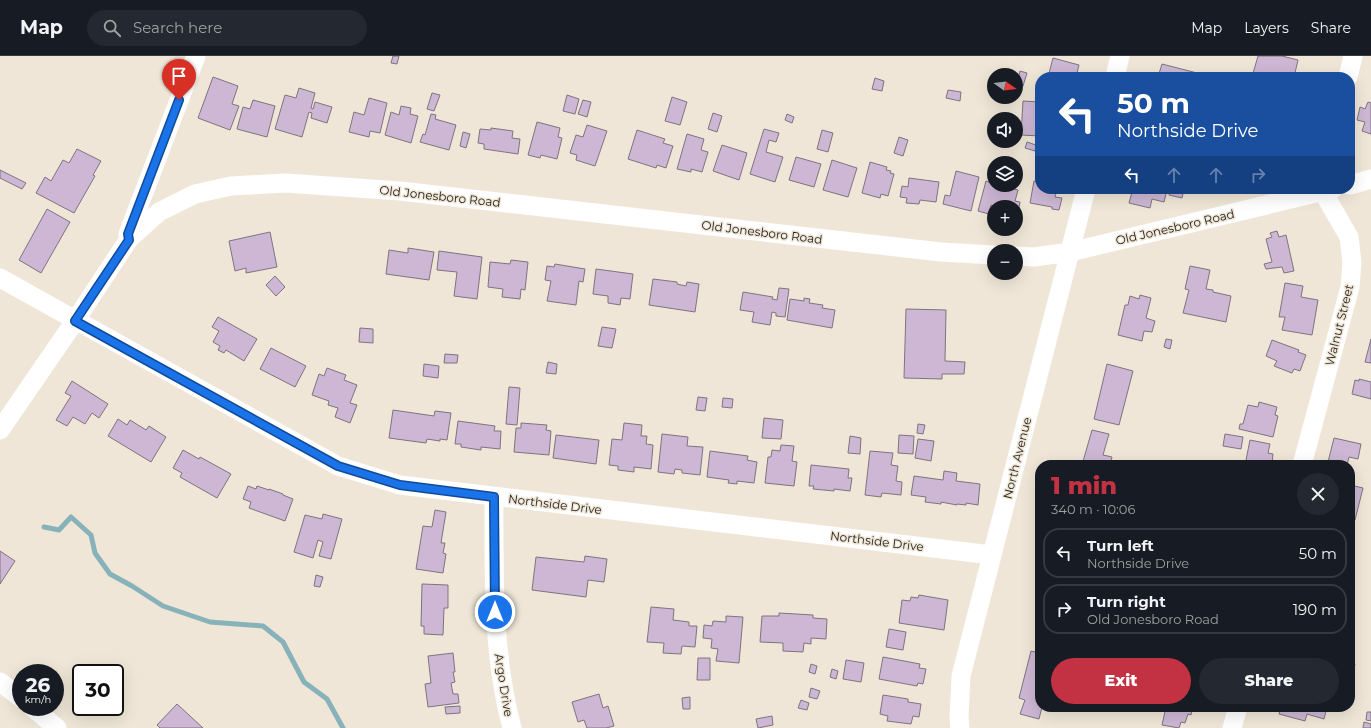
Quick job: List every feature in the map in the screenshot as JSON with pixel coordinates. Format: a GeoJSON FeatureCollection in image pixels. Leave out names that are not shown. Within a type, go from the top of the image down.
{"type":"FeatureCollection","features":[{"type":"Feature","properties":{"kind":"street"},"geometry":{"type":"LineString","coordinates":[[129,240],[128,234],[196,56]]}},
{"type":"Feature","properties":{"kind":"street"},"geometry":{"type":"LineString","coordinates":[[1116,72],[1120,56]]}},
{"type":"Feature","properties":{"kind":"street"},"geometry":{"type":"LineString","coordinates":[[1349,72],[1353,56]]}},
{"type":"Feature","properties":{"kind":"street"},"geometry":{"type":"LineString","coordinates":[[1355,184],[1371,179]]}},
{"type":"Feature","properties":{"kind":"street","name":"Old Jonesboro Road"},"geometry":{"type":"LineString","coordinates":[[0,430],[129,240],[159,212],[195,194],[231,186],[286,183],[400,191],[927,251],[987,255]]}},
{"type":"Feature","properties":{"kind":"street","name":"North Avenue"},"geometry":{"type":"LineString","coordinates":[[960,728],[958,717],[961,676],[1085,194]]}},
{"type":"Feature","properties":{"kind":"street","name":"Old Jonesboro Road"},"geometry":{"type":"LineString","coordinates":[[1023,256],[1034,257],[1070,252],[1310,194]]}},
{"type":"Feature","properties":{"kind":"street","name":"Walnut Street"},"geometry":{"type":"LineString","coordinates":[[1303,460],[1350,287],[1352,262],[1349,237],[1329,194]]}},
{"type":"Feature","properties":{"kind":"street","name":"Northside Drive"},"geometry":{"type":"LineString","coordinates":[[0,278],[338,466],[400,485],[992,555]]}},
{"type":"Feature","properties":{"kind":"street","name":"Argo Drive"},"geometry":{"type":"LineString","coordinates":[[494,497],[495,612],[501,679],[512,728]]}},
{"type":"Feature","properties":{"kind":"street"},"geometry":{"type":"LineString","coordinates":[[0,682],[12,691]]}},
{"type":"Feature","properties":{"kind":"street"},"geometry":{"type":"LineString","coordinates":[[1232,728],[1237,712]]}},
{"type":"Feature","properties":{"kind":"street"},"geometry":{"type":"LineString","coordinates":[[43,716],[57,728]]}},
{"type":"Feature","properties":{"kind":"building"},"geometry":{"type":"Polygon","coordinates":[[[393,56],[399,56],[397,64],[391,63],[393,56]]]}},
{"type":"Feature","properties":{"kind":"building"},"geometry":{"type":"Polygon","coordinates":[[[1258,56],[1282,56],[1298,60],[1295,72],[1253,72],[1258,56]]]}},
{"type":"Feature","properties":{"kind":"building"},"geometry":{"type":"Polygon","coordinates":[[[1053,58],[1079,65],[1077,72],[1049,72],[1053,58]]]}},
{"type":"Feature","properties":{"kind":"building"},"geometry":{"type":"Polygon","coordinates":[[[1162,64],[1193,72],[1160,72],[1162,64]]]}},
{"type":"Feature","properties":{"kind":"building"},"geometry":{"type":"Polygon","coordinates":[[[1023,72],[1027,73],[1023,86],[1023,72]]]}},
{"type":"Feature","properties":{"kind":"building"},"geometry":{"type":"Polygon","coordinates":[[[213,77],[238,86],[232,104],[239,106],[230,130],[198,118],[213,77]]]}},
{"type":"Feature","properties":{"kind":"building"},"geometry":{"type":"Polygon","coordinates":[[[875,78],[884,81],[882,91],[872,89],[875,78]]]}},
{"type":"Feature","properties":{"kind":"building"},"geometry":{"type":"Polygon","coordinates":[[[299,88],[315,93],[311,108],[313,109],[315,102],[332,107],[327,123],[311,118],[312,113],[309,112],[302,137],[275,129],[285,95],[296,98],[299,88]]]}},
{"type":"Feature","properties":{"kind":"building"},"geometry":{"type":"Polygon","coordinates":[[[948,90],[961,92],[960,101],[946,98],[948,90]]]}},
{"type":"Feature","properties":{"kind":"building"},"geometry":{"type":"Polygon","coordinates":[[[432,93],[440,95],[434,111],[427,109],[432,93]]]}},
{"type":"Feature","properties":{"kind":"building"},"geometry":{"type":"Polygon","coordinates":[[[567,95],[579,99],[575,114],[563,111],[567,95]]]}},
{"type":"Feature","properties":{"kind":"building"},"geometry":{"type":"Polygon","coordinates":[[[672,97],[687,102],[680,125],[665,121],[672,97]]]}},
{"type":"Feature","properties":{"kind":"building"},"geometry":{"type":"Polygon","coordinates":[[[369,98],[387,103],[380,133],[370,131],[369,137],[349,132],[354,112],[364,115],[369,98]]]}},
{"type":"Feature","properties":{"kind":"building"},"geometry":{"type":"Polygon","coordinates":[[[253,100],[275,106],[267,137],[237,129],[243,107],[250,109],[253,100]]]}},
{"type":"Feature","properties":{"kind":"building"},"geometry":{"type":"Polygon","coordinates":[[[583,100],[591,102],[587,117],[578,114],[583,100]]]}},
{"type":"Feature","properties":{"kind":"building"},"geometry":{"type":"Polygon","coordinates":[[[1023,101],[1035,102],[1035,136],[1023,135],[1023,101]]]}},
{"type":"Feature","properties":{"kind":"building"},"geometry":{"type":"Polygon","coordinates":[[[1368,102],[1371,103],[1371,134],[1362,131],[1365,122],[1357,120],[1360,107],[1365,109],[1368,102]]]}},
{"type":"Feature","properties":{"kind":"building"},"geometry":{"type":"Polygon","coordinates":[[[401,106],[411,108],[410,114],[418,116],[411,143],[385,135],[391,112],[399,115],[401,106]]]}},
{"type":"Feature","properties":{"kind":"building"},"geometry":{"type":"Polygon","coordinates":[[[713,113],[722,116],[717,132],[708,129],[713,113]]]}},
{"type":"Feature","properties":{"kind":"building"},"geometry":{"type":"Polygon","coordinates":[[[431,114],[436,115],[435,119],[456,125],[449,150],[420,142],[423,134],[425,135],[431,114]]]}},
{"type":"Feature","properties":{"kind":"building"},"geometry":{"type":"Polygon","coordinates":[[[787,114],[794,117],[792,123],[785,120],[787,114]]]}},
{"type":"Feature","properties":{"kind":"building"},"geometry":{"type":"Polygon","coordinates":[[[537,122],[560,128],[558,137],[562,138],[557,159],[541,155],[540,158],[528,155],[537,122]]]}},
{"type":"Feature","properties":{"kind":"building"},"geometry":{"type":"Polygon","coordinates":[[[587,125],[607,131],[595,166],[576,160],[577,155],[570,153],[576,135],[583,137],[587,125]]]}},
{"type":"Feature","properties":{"kind":"building"},"geometry":{"type":"Polygon","coordinates":[[[491,128],[513,131],[512,138],[520,139],[518,154],[484,149],[484,144],[478,143],[480,129],[491,130],[491,128]]]}},
{"type":"Feature","properties":{"kind":"building"},"geometry":{"type":"Polygon","coordinates":[[[764,129],[779,133],[776,142],[769,140],[766,152],[783,157],[775,182],[750,174],[764,129]]]}},
{"type":"Feature","properties":{"kind":"building"},"geometry":{"type":"Polygon","coordinates":[[[637,130],[665,139],[663,143],[673,146],[666,168],[657,165],[656,168],[628,159],[637,130]]]}},
{"type":"Feature","properties":{"kind":"building"},"geometry":{"type":"Polygon","coordinates":[[[822,130],[833,133],[828,152],[817,149],[822,130]]]}},
{"type":"Feature","properties":{"kind":"building"},"geometry":{"type":"Polygon","coordinates":[[[463,132],[470,134],[466,148],[460,146],[463,132]]]}},
{"type":"Feature","properties":{"kind":"building"},"geometry":{"type":"Polygon","coordinates":[[[687,134],[704,139],[701,150],[708,152],[702,172],[691,169],[691,172],[677,169],[687,134]]]}},
{"type":"Feature","properties":{"kind":"building"},"geometry":{"type":"Polygon","coordinates":[[[899,137],[908,140],[903,156],[894,153],[899,137]]]}},
{"type":"Feature","properties":{"kind":"building"},"geometry":{"type":"Polygon","coordinates":[[[1027,142],[1035,145],[1035,151],[1025,148],[1027,142]]]}},
{"type":"Feature","properties":{"kind":"building"},"geometry":{"type":"Polygon","coordinates":[[[722,145],[747,153],[739,180],[713,171],[722,145]]]}},
{"type":"Feature","properties":{"kind":"building"},"geometry":{"type":"Polygon","coordinates":[[[77,149],[101,161],[93,175],[95,176],[74,213],[36,193],[45,177],[51,181],[63,160],[69,163],[77,149]]]}},
{"type":"Feature","properties":{"kind":"building"},"geometry":{"type":"Polygon","coordinates":[[[796,157],[821,164],[814,187],[789,180],[796,157]]]}},
{"type":"Feature","properties":{"kind":"building"},"geometry":{"type":"Polygon","coordinates":[[[832,160],[857,168],[848,197],[823,190],[832,160]]]}},
{"type":"Feature","properties":{"kind":"building"},"geometry":{"type":"Polygon","coordinates":[[[870,162],[887,167],[886,170],[891,171],[890,173],[894,174],[888,196],[881,194],[880,198],[862,193],[870,162]]]}},
{"type":"Feature","properties":{"kind":"building"},"geometry":{"type":"Polygon","coordinates":[[[0,170],[26,183],[22,189],[0,178],[0,170]]]}},
{"type":"Feature","properties":{"kind":"building"},"geometry":{"type":"Polygon","coordinates":[[[956,171],[979,177],[971,211],[943,204],[945,195],[950,196],[956,171]]]}},
{"type":"Feature","properties":{"kind":"building"},"geometry":{"type":"Polygon","coordinates":[[[909,178],[939,182],[936,202],[920,200],[919,204],[906,203],[907,198],[900,197],[902,186],[908,187],[909,178]]]}},
{"type":"Feature","properties":{"kind":"building"},"geometry":{"type":"Polygon","coordinates":[[[986,181],[987,192],[1017,192],[1015,200],[987,200],[987,213],[978,211],[986,181]]]}},
{"type":"Feature","properties":{"kind":"building"},"geometry":{"type":"Polygon","coordinates":[[[1034,181],[1035,194],[1056,194],[1055,197],[1062,198],[1059,210],[1052,209],[1052,207],[1030,203],[1034,181]]]}},
{"type":"Feature","properties":{"kind":"building"},"geometry":{"type":"Polygon","coordinates":[[[1131,194],[1166,194],[1164,202],[1152,199],[1150,208],[1129,203],[1131,194]]]}},
{"type":"Feature","properties":{"kind":"building"},"geometry":{"type":"Polygon","coordinates":[[[1169,194],[1183,194],[1182,198],[1169,194]]]}},
{"type":"Feature","properties":{"kind":"building"},"geometry":{"type":"Polygon","coordinates":[[[47,209],[70,222],[41,273],[19,260],[47,209]]]}},
{"type":"Feature","properties":{"kind":"building"},"geometry":{"type":"Polygon","coordinates":[[[1277,231],[1279,237],[1286,235],[1294,271],[1284,273],[1282,267],[1266,269],[1264,264],[1272,262],[1266,239],[1272,237],[1270,233],[1277,231]]]}},
{"type":"Feature","properties":{"kind":"building"},"geometry":{"type":"Polygon","coordinates":[[[270,232],[277,267],[246,273],[246,268],[235,271],[229,241],[270,232]]]}},
{"type":"Feature","properties":{"kind":"building"},"geometry":{"type":"Polygon","coordinates":[[[408,248],[434,252],[429,280],[386,274],[389,250],[408,253],[408,248]]]}},
{"type":"Feature","properties":{"kind":"building"},"geometry":{"type":"Polygon","coordinates":[[[439,251],[482,257],[477,299],[454,296],[457,272],[437,270],[439,251]]]}},
{"type":"Feature","properties":{"kind":"building"},"geometry":{"type":"Polygon","coordinates":[[[511,260],[528,262],[525,290],[521,289],[520,299],[502,297],[503,289],[488,287],[490,262],[510,264],[511,260]]]}},
{"type":"Feature","properties":{"kind":"building"},"geometry":{"type":"Polygon","coordinates":[[[555,264],[585,269],[583,282],[579,281],[576,305],[547,301],[551,281],[545,280],[547,266],[554,267],[555,264]]]}},
{"type":"Feature","properties":{"kind":"building"},"geometry":{"type":"Polygon","coordinates":[[[1190,266],[1210,270],[1206,289],[1231,296],[1226,322],[1183,313],[1189,290],[1185,289],[1190,266]]]}},
{"type":"Feature","properties":{"kind":"building"},"geometry":{"type":"Polygon","coordinates":[[[596,269],[633,274],[630,299],[621,298],[620,305],[608,303],[608,296],[593,294],[596,269]]]}},
{"type":"Feature","properties":{"kind":"building"},"geometry":{"type":"Polygon","coordinates":[[[275,276],[285,287],[276,296],[266,285],[275,276]]]}},
{"type":"Feature","properties":{"kind":"building"},"geometry":{"type":"Polygon","coordinates":[[[653,279],[677,282],[677,284],[686,286],[687,282],[699,284],[695,312],[649,305],[653,279]]]}},
{"type":"Feature","properties":{"kind":"building"},"geometry":{"type":"Polygon","coordinates":[[[1285,283],[1303,286],[1301,297],[1318,300],[1312,335],[1282,330],[1285,317],[1279,317],[1285,283]]]}},
{"type":"Feature","properties":{"kind":"building"},"geometry":{"type":"Polygon","coordinates":[[[779,288],[789,289],[785,317],[776,316],[776,313],[772,312],[770,325],[752,322],[754,312],[740,310],[743,292],[773,297],[772,299],[777,300],[779,288]]]}},
{"type":"Feature","properties":{"kind":"building"},"geometry":{"type":"Polygon","coordinates":[[[1140,295],[1151,298],[1146,318],[1155,321],[1152,332],[1144,331],[1142,341],[1118,335],[1125,305],[1128,305],[1130,296],[1139,299],[1140,295]]]}},
{"type":"Feature","properties":{"kind":"building"},"geometry":{"type":"Polygon","coordinates":[[[804,298],[810,299],[809,303],[823,305],[822,308],[835,310],[832,328],[787,320],[790,299],[804,301],[804,298]]]}},
{"type":"Feature","properties":{"kind":"building"},"geometry":{"type":"Polygon","coordinates":[[[906,309],[946,310],[945,361],[965,362],[964,374],[942,374],[942,379],[904,378],[906,309]]]}},
{"type":"Feature","properties":{"kind":"building"},"geometry":{"type":"Polygon","coordinates":[[[218,317],[257,339],[244,361],[226,350],[224,353],[218,350],[220,346],[213,342],[219,331],[212,327],[218,317]]]}},
{"type":"Feature","properties":{"kind":"building"},"geometry":{"type":"Polygon","coordinates":[[[602,327],[616,329],[612,348],[598,346],[602,327]]]}},
{"type":"Feature","properties":{"kind":"building"},"geometry":{"type":"Polygon","coordinates":[[[360,328],[373,329],[373,343],[359,342],[360,328]]]}},
{"type":"Feature","properties":{"kind":"building"},"geometry":{"type":"Polygon","coordinates":[[[1166,339],[1172,340],[1170,349],[1164,347],[1166,339]]]}},
{"type":"Feature","properties":{"kind":"building"},"geometry":{"type":"Polygon","coordinates":[[[1371,339],[1371,363],[1365,362],[1371,339]]]}},
{"type":"Feature","properties":{"kind":"building"},"geometry":{"type":"Polygon","coordinates":[[[1272,340],[1299,350],[1298,352],[1306,355],[1300,371],[1294,369],[1292,373],[1274,366],[1277,361],[1266,356],[1272,340]]]}},
{"type":"Feature","properties":{"kind":"building"},"geometry":{"type":"Polygon","coordinates":[[[271,348],[306,366],[295,387],[260,369],[271,348]]]}},
{"type":"Feature","properties":{"kind":"building"},"geometry":{"type":"Polygon","coordinates":[[[445,354],[458,355],[457,363],[444,363],[445,354]]]}},
{"type":"Feature","properties":{"kind":"building"},"geometry":{"type":"Polygon","coordinates":[[[548,362],[557,364],[556,374],[546,373],[548,362]]]}},
{"type":"Feature","properties":{"kind":"building"},"geometry":{"type":"Polygon","coordinates":[[[424,364],[439,366],[438,378],[423,376],[424,364]]]}},
{"type":"Feature","properties":{"kind":"building"},"geometry":{"type":"Polygon","coordinates":[[[1107,364],[1133,371],[1119,425],[1094,419],[1107,364]]]}},
{"type":"Feature","properties":{"kind":"building"},"geometry":{"type":"Polygon","coordinates":[[[327,368],[346,375],[344,380],[357,385],[350,403],[357,405],[350,423],[335,417],[338,408],[328,405],[329,401],[312,395],[319,374],[324,376],[327,368]]]}},
{"type":"Feature","properties":{"kind":"building"},"geometry":{"type":"Polygon","coordinates":[[[1359,379],[1371,382],[1371,399],[1352,394],[1355,380],[1359,381],[1359,379]]]}},
{"type":"Feature","properties":{"kind":"building"},"geometry":{"type":"Polygon","coordinates":[[[72,381],[108,404],[99,418],[92,413],[85,424],[73,417],[67,426],[56,420],[71,396],[65,393],[72,381]]]}},
{"type":"Feature","properties":{"kind":"building"},"geometry":{"type":"Polygon","coordinates":[[[509,387],[520,388],[517,425],[506,424],[509,387]]]}},
{"type":"Feature","properties":{"kind":"building"},"geometry":{"type":"Polygon","coordinates":[[[698,397],[707,398],[705,411],[696,410],[698,397]]]}},
{"type":"Feature","properties":{"kind":"building"},"geometry":{"type":"Polygon","coordinates":[[[723,398],[733,399],[732,408],[722,407],[723,398]]]}},
{"type":"Feature","properties":{"kind":"building"},"geometry":{"type":"Polygon","coordinates":[[[1259,402],[1277,407],[1275,415],[1278,416],[1273,437],[1239,429],[1240,424],[1243,424],[1248,405],[1258,407],[1259,402]]]}},
{"type":"Feature","properties":{"kind":"building"},"geometry":{"type":"Polygon","coordinates":[[[393,410],[434,416],[435,411],[451,413],[447,440],[440,439],[440,441],[427,439],[426,443],[389,438],[393,410]]]}},
{"type":"Feature","properties":{"kind":"building"},"geometry":{"type":"Polygon","coordinates":[[[764,418],[783,420],[781,439],[762,438],[764,418]]]}},
{"type":"Feature","properties":{"kind":"building"},"geometry":{"type":"Polygon","coordinates":[[[118,419],[127,425],[130,420],[146,430],[149,426],[166,437],[151,462],[108,436],[118,419]]]}},
{"type":"Feature","properties":{"kind":"building"},"geometry":{"type":"Polygon","coordinates":[[[458,421],[495,426],[494,431],[501,431],[500,449],[481,447],[481,450],[461,447],[461,444],[455,444],[458,421]]]}},
{"type":"Feature","properties":{"kind":"building"},"geometry":{"type":"Polygon","coordinates":[[[521,423],[547,425],[546,430],[551,431],[549,455],[514,452],[516,428],[521,428],[521,423]]]}},
{"type":"Feature","properties":{"kind":"building"},"geometry":{"type":"Polygon","coordinates":[[[624,423],[642,425],[641,436],[647,436],[646,444],[653,445],[651,469],[634,467],[634,472],[618,470],[618,466],[609,465],[612,439],[622,440],[624,423]]]}},
{"type":"Feature","properties":{"kind":"building"},"geometry":{"type":"Polygon","coordinates":[[[918,424],[925,425],[923,434],[917,433],[918,424]]]}},
{"type":"Feature","properties":{"kind":"building"},"geometry":{"type":"Polygon","coordinates":[[[1092,430],[1109,434],[1103,455],[1112,457],[1111,460],[1083,460],[1092,430]]]}},
{"type":"Feature","properties":{"kind":"building"},"geometry":{"type":"Polygon","coordinates":[[[662,434],[688,437],[687,446],[703,447],[700,475],[682,473],[682,470],[675,469],[674,474],[658,472],[662,434]]]}},
{"type":"Feature","properties":{"kind":"building"},"geometry":{"type":"Polygon","coordinates":[[[1225,434],[1243,437],[1241,449],[1223,446],[1225,434]]]}},
{"type":"Feature","properties":{"kind":"building"},"geometry":{"type":"Polygon","coordinates":[[[556,435],[599,440],[596,464],[553,458],[556,435]]]}},
{"type":"Feature","properties":{"kind":"building"},"geometry":{"type":"Polygon","coordinates":[[[899,435],[914,436],[913,454],[898,453],[899,435]]]}},
{"type":"Feature","properties":{"kind":"building"},"geometry":{"type":"Polygon","coordinates":[[[850,436],[861,438],[860,454],[848,453],[850,436]]]}},
{"type":"Feature","properties":{"kind":"building"},"geometry":{"type":"Polygon","coordinates":[[[1334,438],[1361,444],[1358,459],[1349,457],[1348,460],[1328,460],[1334,438]]]}},
{"type":"Feature","properties":{"kind":"building"},"geometry":{"type":"Polygon","coordinates":[[[918,439],[934,441],[931,461],[915,458],[918,439]]]}},
{"type":"Feature","properties":{"kind":"building"},"geometry":{"type":"Polygon","coordinates":[[[1250,440],[1270,444],[1268,453],[1273,454],[1272,460],[1246,460],[1250,440]]]}},
{"type":"Feature","properties":{"kind":"building"},"geometry":{"type":"Polygon","coordinates":[[[781,445],[794,446],[792,461],[797,462],[794,486],[765,483],[768,457],[771,457],[772,450],[780,451],[781,445]]]}},
{"type":"Feature","properties":{"kind":"building"},"geometry":{"type":"Polygon","coordinates":[[[183,450],[199,459],[200,457],[231,474],[217,498],[180,477],[182,473],[173,468],[183,450]]]}},
{"type":"Feature","properties":{"kind":"building"},"geometry":{"type":"Polygon","coordinates":[[[710,451],[748,456],[747,460],[757,462],[754,483],[737,481],[737,484],[728,483],[729,480],[707,477],[710,451]]]}},
{"type":"Feature","properties":{"kind":"building"},"geometry":{"type":"Polygon","coordinates":[[[870,451],[893,453],[891,465],[898,466],[896,481],[902,482],[901,495],[882,493],[881,497],[865,495],[870,451]]]}},
{"type":"Feature","properties":{"kind":"building"},"geometry":{"type":"Polygon","coordinates":[[[811,465],[849,469],[848,478],[852,478],[850,491],[813,489],[814,486],[809,486],[811,465]]]}},
{"type":"Feature","properties":{"kind":"building"},"geometry":{"type":"Polygon","coordinates":[[[944,471],[957,473],[956,481],[980,484],[978,505],[966,503],[966,505],[957,505],[941,502],[941,504],[925,502],[926,497],[911,495],[914,476],[943,480],[944,471]]]}},
{"type":"Feature","properties":{"kind":"building"},"geometry":{"type":"Polygon","coordinates":[[[248,486],[256,489],[257,486],[269,489],[293,499],[285,521],[249,508],[251,502],[243,499],[248,486]]]}},
{"type":"Feature","properties":{"kind":"building"},"geometry":{"type":"Polygon","coordinates":[[[1355,486],[1363,488],[1355,520],[1355,486]]]}},
{"type":"Feature","properties":{"kind":"building"},"geometry":{"type":"Polygon","coordinates":[[[435,510],[446,512],[441,543],[445,543],[443,553],[446,554],[443,573],[416,569],[423,526],[432,527],[435,510]]]}},
{"type":"Feature","properties":{"kind":"building"},"geometry":{"type":"Polygon","coordinates":[[[323,514],[342,519],[331,559],[319,556],[323,542],[318,540],[313,558],[294,552],[305,515],[322,519],[323,514]]]}},
{"type":"Feature","properties":{"kind":"building"},"geometry":{"type":"Polygon","coordinates":[[[0,551],[15,561],[0,584],[0,551]]]}},
{"type":"Feature","properties":{"kind":"building"},"geometry":{"type":"Polygon","coordinates":[[[585,556],[607,559],[604,582],[588,580],[586,597],[532,590],[536,557],[584,562],[585,556]]]}},
{"type":"Feature","properties":{"kind":"building"},"geometry":{"type":"Polygon","coordinates":[[[316,575],[323,577],[320,587],[314,586],[316,575]]]}},
{"type":"Feature","properties":{"kind":"building"},"geometry":{"type":"Polygon","coordinates":[[[422,584],[448,585],[448,608],[444,608],[443,635],[424,634],[424,626],[421,626],[422,584]]]}},
{"type":"Feature","properties":{"kind":"building"},"geometry":{"type":"Polygon","coordinates":[[[919,595],[948,600],[944,630],[899,623],[902,600],[910,601],[911,597],[918,598],[919,595]]]}},
{"type":"Feature","properties":{"kind":"building"},"geometry":{"type":"Polygon","coordinates":[[[651,607],[674,609],[673,620],[689,622],[689,626],[697,626],[695,647],[682,646],[681,654],[663,653],[664,643],[647,642],[651,607]]]}},
{"type":"Feature","properties":{"kind":"building"},"geometry":{"type":"Polygon","coordinates":[[[779,613],[813,615],[813,618],[827,619],[826,639],[811,638],[811,644],[804,643],[803,652],[783,651],[783,643],[760,642],[762,616],[779,616],[779,613]]]}},
{"type":"Feature","properties":{"kind":"building"},"geometry":{"type":"Polygon","coordinates":[[[726,616],[743,617],[739,663],[716,661],[718,649],[711,648],[712,639],[703,638],[704,625],[712,626],[713,621],[726,622],[726,616]]]}},
{"type":"Feature","properties":{"kind":"building"},"geometry":{"type":"Polygon","coordinates":[[[889,629],[906,632],[903,650],[886,647],[889,629]]]}},
{"type":"Feature","properties":{"kind":"building"},"geometry":{"type":"Polygon","coordinates":[[[1031,651],[1035,652],[1035,712],[1041,712],[1039,719],[1020,714],[1025,700],[1019,698],[1031,651]]]}},
{"type":"Feature","properties":{"kind":"building"},"geometry":{"type":"Polygon","coordinates":[[[453,653],[455,672],[453,672],[455,682],[451,683],[453,694],[458,694],[459,703],[428,707],[425,684],[431,683],[428,656],[453,653]]]}},
{"type":"Feature","properties":{"kind":"building"},"geometry":{"type":"Polygon","coordinates":[[[883,657],[920,664],[919,668],[926,669],[923,684],[918,683],[917,686],[879,679],[883,657]]]}},
{"type":"Feature","properties":{"kind":"building"},"geometry":{"type":"Polygon","coordinates":[[[698,658],[710,658],[710,680],[697,680],[698,658]]]}},
{"type":"Feature","properties":{"kind":"building"},"geometry":{"type":"Polygon","coordinates":[[[846,660],[864,663],[861,682],[843,679],[846,660]]]}},
{"type":"Feature","properties":{"kind":"building"},"geometry":{"type":"Polygon","coordinates":[[[811,664],[817,666],[815,674],[809,672],[811,664]]]}},
{"type":"Feature","properties":{"kind":"building"},"geometry":{"type":"Polygon","coordinates":[[[832,669],[838,671],[836,679],[830,677],[832,669]]]}},
{"type":"Feature","properties":{"kind":"building"},"geometry":{"type":"Polygon","coordinates":[[[811,688],[820,691],[817,699],[809,697],[811,688]]]}},
{"type":"Feature","properties":{"kind":"building"},"geometry":{"type":"Polygon","coordinates":[[[599,694],[603,708],[608,706],[614,726],[606,728],[587,728],[584,720],[578,722],[572,702],[599,694]]]}},
{"type":"Feature","properties":{"kind":"building"},"geometry":{"type":"Polygon","coordinates":[[[883,695],[908,699],[908,702],[921,704],[919,717],[913,716],[911,724],[887,721],[888,716],[880,714],[883,695]]]}},
{"type":"Feature","properties":{"kind":"building"},"geometry":{"type":"Polygon","coordinates":[[[690,697],[690,709],[683,709],[682,698],[690,697]]]}},
{"type":"Feature","properties":{"kind":"building"},"geometry":{"type":"Polygon","coordinates":[[[801,700],[809,703],[807,710],[798,708],[801,700]]]}},
{"type":"Feature","properties":{"kind":"building"},"geometry":{"type":"Polygon","coordinates":[[[177,704],[203,728],[160,728],[157,725],[177,704]]]}},
{"type":"Feature","properties":{"kind":"building"},"geometry":{"type":"Polygon","coordinates":[[[460,706],[460,713],[446,714],[445,707],[460,706]]]}},
{"type":"Feature","properties":{"kind":"building"},"geometry":{"type":"Polygon","coordinates":[[[1165,712],[1192,712],[1191,715],[1188,714],[1185,723],[1181,722],[1179,728],[1162,725],[1165,712]]]}},
{"type":"Feature","properties":{"kind":"building"},"geometry":{"type":"Polygon","coordinates":[[[1280,712],[1326,712],[1324,719],[1307,714],[1305,721],[1279,714],[1280,712]]]}},
{"type":"Feature","properties":{"kind":"building"},"geometry":{"type":"Polygon","coordinates":[[[1367,712],[1371,712],[1371,721],[1366,720],[1367,712]]]}},
{"type":"Feature","properties":{"kind":"building"},"geometry":{"type":"Polygon","coordinates":[[[772,716],[773,725],[758,728],[756,719],[772,716]]]}},
{"type":"Feature","properties":{"kind":"building"},"geometry":{"type":"Polygon","coordinates":[[[1364,722],[1371,724],[1371,728],[1363,728],[1364,722]]]}},
{"type":"Feature","properties":{"kind":"waterway"},"geometry":{"type":"LineString","coordinates":[[44,527],[59,530],[71,517],[91,535],[95,553],[110,574],[163,606],[210,622],[263,626],[283,642],[304,682],[327,699],[343,728]]}},
{"type":"Feature","properties":{"kind":"route"},"geometry":{"type":"LineString","coordinates":[[179,100],[128,234],[129,240],[75,321],[338,466],[400,485],[494,497],[495,612]]}}]}
